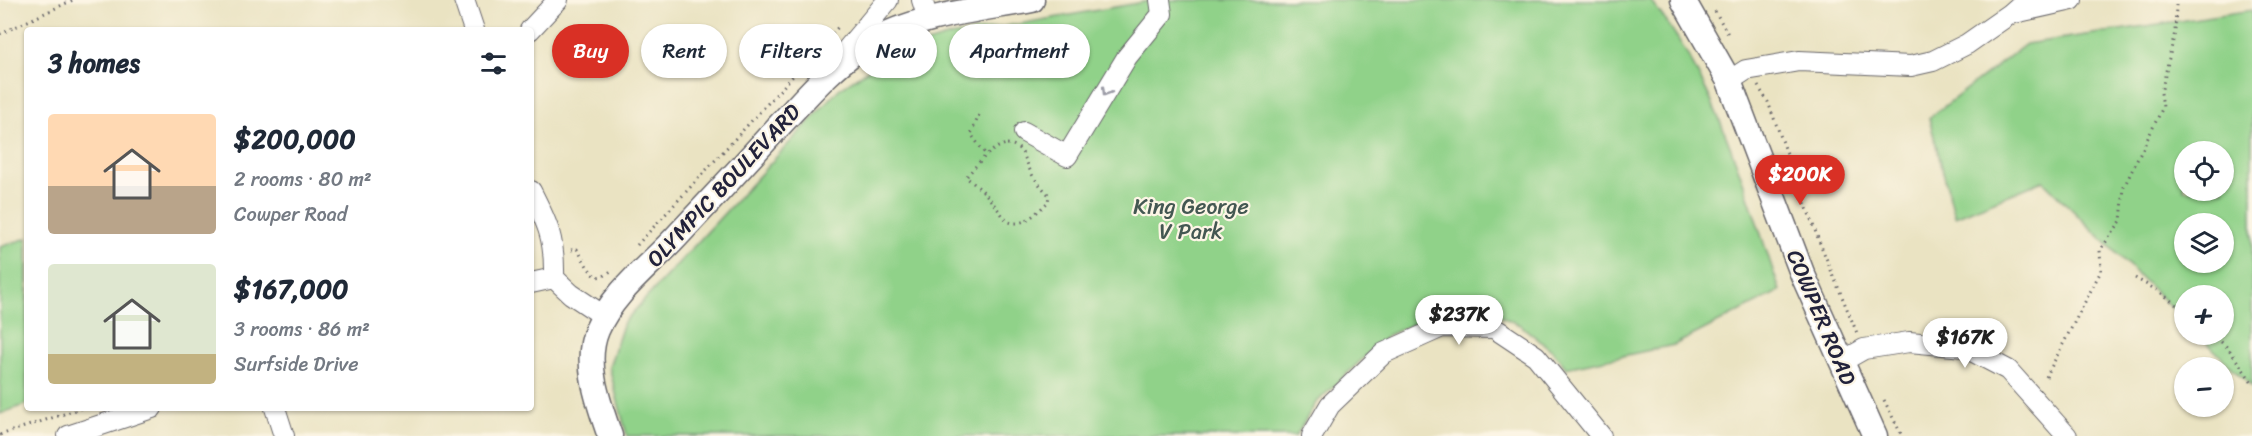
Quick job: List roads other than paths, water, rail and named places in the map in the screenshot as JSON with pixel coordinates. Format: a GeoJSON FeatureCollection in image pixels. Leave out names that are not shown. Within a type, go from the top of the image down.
{"type":"FeatureCollection","features":[{"type":"Feature","properties":{"kind":"main road"},"geometry":{"type":"LineString","coordinates":[[820,82],[870,42],[925,10],[1032,0]]}},
{"type":"Feature","properties":{"kind":"main road","name":"COWPER ROAD"},"geometry":{"type":"LineString","coordinates":[[1683,0],[1737,76],[1802,273],[1875,436]]}},
{"type":"Feature","properties":{"kind":"main road","name":"OLYMPIC BOULEVARD"},"geometry":{"type":"LineString","coordinates":[[604,316],[640,273],[820,82]]}},
{"type":"Feature","properties":{"kind":"main road"},"geometry":{"type":"LineString","coordinates":[[604,316],[596,332],[593,368],[598,397],[610,436]]}},
{"type":"Feature","properties":{"kind":"street"},"geometry":{"type":"LineString","coordinates":[[464,0],[473,27]]}},
{"type":"Feature","properties":{"kind":"street"},"geometry":{"type":"LineString","coordinates":[[533,27],[558,0]]}},
{"type":"Feature","properties":{"kind":"street","name":"OLYMPIC BOULEVARD"},"geometry":{"type":"LineString","coordinates":[[820,82],[888,0]]}},
{"type":"Feature","properties":{"kind":"street"},"geometry":{"type":"LineString","coordinates":[[1024,132],[1067,156],[1127,57],[1162,14],[1160,0]]}},
{"type":"Feature","properties":{"kind":"street"},"geometry":{"type":"LineString","coordinates":[[1737,76],[1799,61],[1911,66],[1933,61],[1967,44],[2010,14],[2025,0]]}},
{"type":"Feature","properties":{"kind":"street"},"geometry":{"type":"LineString","coordinates":[[2010,14],[2072,0]]}},
{"type":"Feature","properties":{"kind":"street"},"geometry":{"type":"LineString","coordinates":[[534,197],[549,227],[555,252],[554,278],[571,294],[604,316]]}},
{"type":"Feature","properties":{"kind":"street"},"geometry":{"type":"LineString","coordinates":[[534,282],[554,278]]}},
{"type":"Feature","properties":{"kind":"street"},"geometry":{"type":"LineString","coordinates":[[1312,436],[1330,405],[1384,353],[1442,327],[1494,328],[1536,356],[1601,436]]}},
{"type":"Feature","properties":{"kind":"street"},"geometry":{"type":"LineString","coordinates":[[1840,362],[1864,349],[1909,342],[1964,347],[2008,370],[2067,436]]}},
{"type":"Feature","properties":{"kind":"street"},"geometry":{"type":"LineString","coordinates":[[69,436],[143,411]]}},
{"type":"Feature","properties":{"kind":"street"},"geometry":{"type":"LineString","coordinates":[[276,411],[284,436]]}},
{"type":"Feature","properties":{"kind":"park label","name":"King George V Park"},"geometry":{"type":"Point","coordinates":[1191,218]}}]}
